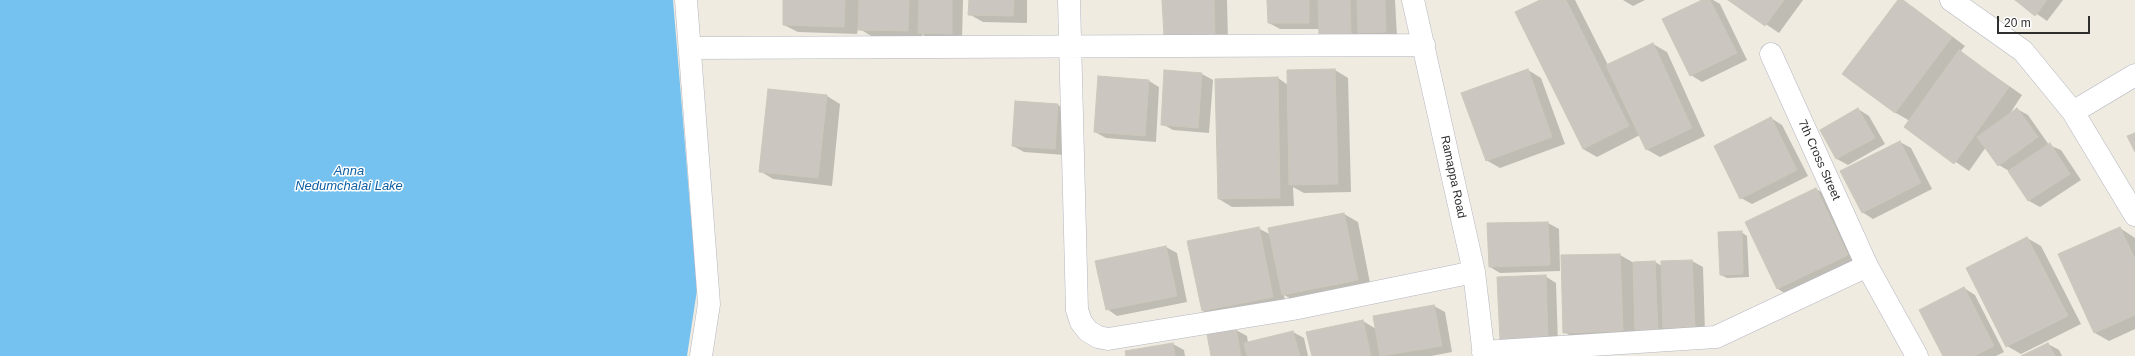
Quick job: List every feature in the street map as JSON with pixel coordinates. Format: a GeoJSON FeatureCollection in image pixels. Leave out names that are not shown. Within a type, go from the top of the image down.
{"type":"FeatureCollection","features":[{"type":"Feature","properties":{"kind":"street"},"geometry":{"type":"LineString","coordinates":[[686,0],[709,304],[701,356]]}},
{"type":"Feature","properties":{"kind":"street"},"geometry":{"type":"LineString","coordinates":[[1069,0],[1077,310],[1081,322],[1088,331],[1098,337],[1108,339],[1293,309],[1474,272]]}},
{"type":"Feature","properties":{"kind":"street","name":"Ramappa Road"},"geometry":{"type":"LineString","coordinates":[[1413,0],[1474,272],[1483,354]]}},
{"type":"Feature","properties":{"kind":"street"},"geometry":{"type":"LineString","coordinates":[[1951,0],[2023,51],[2073,112],[2135,215]]}},
{"type":"Feature","properties":{"kind":"street"},"geometry":{"type":"LineString","coordinates":[[690,48],[1424,45]]}},
{"type":"Feature","properties":{"kind":"street","name":"7th Cross Street"},"geometry":{"type":"LineString","coordinates":[[1771,54],[1867,266],[1917,356]]}},
{"type":"Feature","properties":{"kind":"street"},"geometry":{"type":"LineString","coordinates":[[2073,112],[2135,76]]}},
{"type":"Feature","properties":{"kind":"street"},"geometry":{"type":"LineString","coordinates":[[1483,354],[1716,337],[1867,266]]}},
{"type":"Feature","properties":{"kind":"water","name":"Anna Nedumchalai Lake"},"geometry":{"type":"Polygon","coordinates":[[[0,0],[673,0],[697,290],[687,356],[0,356],[0,0]]]}},
{"type":"Feature","properties":{"kind":"building"},"geometry":{"type":"Polygon","coordinates":[[[783,0],[845,0],[844,27],[783,25],[783,0]]]}},
{"type":"Feature","properties":{"kind":"building"},"geometry":{"type":"Polygon","coordinates":[[[859,0],[909,0],[908,31],[858,30],[859,0]]]}},
{"type":"Feature","properties":{"kind":"building"},"geometry":{"type":"Polygon","coordinates":[[[919,0],[952,0],[952,34],[918,33],[919,0]]]}},
{"type":"Feature","properties":{"kind":"building"},"geometry":{"type":"Polygon","coordinates":[[[969,0],[1014,0],[1013,16],[968,15],[969,0]]]}},
{"type":"Feature","properties":{"kind":"building"},"geometry":{"type":"Polygon","coordinates":[[[1162,0],[1214,0],[1215,35],[1164,36],[1162,0]]]}},
{"type":"Feature","properties":{"kind":"building"},"geometry":{"type":"Polygon","coordinates":[[[1267,0],[1309,0],[1309,23],[1268,23],[1267,0]]]}},
{"type":"Feature","properties":{"kind":"building"},"geometry":{"type":"Polygon","coordinates":[[[1318,0],[1350,0],[1351,34],[1319,35],[1318,0]]]}},
{"type":"Feature","properties":{"kind":"building"},"geometry":{"type":"Polygon","coordinates":[[[1357,0],[1385,0],[1386,32],[1358,33],[1357,0]]]}},
{"type":"Feature","properties":{"kind":"building"},"geometry":{"type":"Polygon","coordinates":[[[1540,0],[1566,0],[1629,126],[1583,149],[1515,12],[1540,0]]]}},
{"type":"Feature","properties":{"kind":"building"},"geometry":{"type":"Polygon","coordinates":[[[1702,0],[1710,0],[1737,53],[1690,76],[1662,19],[1702,0]]]}},
{"type":"Feature","properties":{"kind":"building"},"geometry":{"type":"Polygon","coordinates":[[[1728,0],[1784,0],[1765,26],[1728,0]]]}},
{"type":"Feature","properties":{"kind":"building"},"geometry":{"type":"Polygon","coordinates":[[[1898,0],[1903,0],[1952,37],[1895,113],[1842,74],[1898,0]]]}},
{"type":"Feature","properties":{"kind":"building"},"geometry":{"type":"Polygon","coordinates":[[[2015,0],[2047,0],[2035,16],[2015,0]]]}},
{"type":"Feature","properties":{"kind":"building"},"geometry":{"type":"Polygon","coordinates":[[[1653,43],[1692,128],[1646,150],[1606,65],[1653,43]]]}},
{"type":"Feature","properties":{"kind":"building"},"geometry":{"type":"Polygon","coordinates":[[[1959,50],[2009,87],[1954,164],[1904,127],[1959,50]]]}},
{"type":"Feature","properties":{"kind":"building"},"geometry":{"type":"Polygon","coordinates":[[[1335,69],[1338,184],[1289,185],[1287,70],[1335,69]]]}},
{"type":"Feature","properties":{"kind":"building"},"geometry":{"type":"Polygon","coordinates":[[[1528,69],[1552,137],[1486,161],[1461,93],[1528,69]]]}},
{"type":"Feature","properties":{"kind":"building"},"geometry":{"type":"Polygon","coordinates":[[[1164,70],[1202,73],[1198,128],[1161,125],[1164,70]]]}},
{"type":"Feature","properties":{"kind":"building"},"geometry":{"type":"Polygon","coordinates":[[[1098,76],[1149,80],[1145,136],[1094,132],[1098,76]]]}},
{"type":"Feature","properties":{"kind":"building"},"geometry":{"type":"Polygon","coordinates":[[[1278,77],[1280,198],[1218,199],[1215,79],[1278,77]]]}},
{"type":"Feature","properties":{"kind":"building"},"geometry":{"type":"Polygon","coordinates":[[[768,89],[827,95],[818,178],[759,172],[768,89]]]}},
{"type":"Feature","properties":{"kind":"building"},"geometry":{"type":"Polygon","coordinates":[[[1015,101],[1058,104],[1055,149],[1012,146],[1015,101]]]}},
{"type":"Feature","properties":{"kind":"building"},"geometry":{"type":"Polygon","coordinates":[[[1858,108],[1875,138],[1836,159],[1820,130],[1858,108]]]}},
{"type":"Feature","properties":{"kind":"building"},"geometry":{"type":"Polygon","coordinates":[[[2017,108],[2038,137],[1998,166],[1977,137],[2017,108]]]}},
{"type":"Feature","properties":{"kind":"building"},"geometry":{"type":"Polygon","coordinates":[[[1771,117],[1797,170],[1740,199],[1714,146],[1771,117]]]}},
{"type":"Feature","properties":{"kind":"building"},"geometry":{"type":"Polygon","coordinates":[[[2135,133],[2135,152],[2127,136],[2135,133]]]}},
{"type":"Feature","properties":{"kind":"building"},"geometry":{"type":"Polygon","coordinates":[[[1900,141],[1921,183],[1862,213],[1840,171],[1900,141]]]}},
{"type":"Feature","properties":{"kind":"building"},"geometry":{"type":"Polygon","coordinates":[[[2050,143],[2070,174],[2028,201],[2008,171],[2050,143]]]}},
{"type":"Feature","properties":{"kind":"building"},"geometry":{"type":"Polygon","coordinates":[[[1816,188],[1848,255],[1777,289],[1745,222],[1816,188]]]}},
{"type":"Feature","properties":{"kind":"building"},"geometry":{"type":"Polygon","coordinates":[[[1344,213],[1358,280],[1282,295],[1268,228],[1344,213]]]}},
{"type":"Feature","properties":{"kind":"building"},"geometry":{"type":"Polygon","coordinates":[[[1548,222],[1550,265],[1489,267],[1487,223],[1548,222]]]}},
{"type":"Feature","properties":{"kind":"building"},"geometry":{"type":"Polygon","coordinates":[[[1259,227],[1273,297],[1202,311],[1187,241],[1259,227]]]}},
{"type":"Feature","properties":{"kind":"building"},"geometry":{"type":"Polygon","coordinates":[[[2120,227],[2135,259],[2135,315],[2094,333],[2058,254],[2120,227]]]}},
{"type":"Feature","properties":{"kind":"building"},"geometry":{"type":"Polygon","coordinates":[[[1742,231],[1743,274],[1720,275],[1718,232],[1742,231]]]}},
{"type":"Feature","properties":{"kind":"building"},"geometry":{"type":"Polygon","coordinates":[[[2027,237],[2068,316],[2006,347],[1966,268],[2027,237]]]}},
{"type":"Feature","properties":{"kind":"building"},"geometry":{"type":"Polygon","coordinates":[[[1166,246],[1177,296],[1106,310],[1095,261],[1166,246]]]}},
{"type":"Feature","properties":{"kind":"building"},"geometry":{"type":"Polygon","coordinates":[[[1620,254],[1623,331],[1563,333],[1561,255],[1620,254]]]}},
{"type":"Feature","properties":{"kind":"building"},"geometry":{"type":"Polygon","coordinates":[[[1692,260],[1695,327],[1663,328],[1661,261],[1692,260]]]}},
{"type":"Feature","properties":{"kind":"building"},"geometry":{"type":"Polygon","coordinates":[[[1655,261],[1658,332],[1635,332],[1633,262],[1655,261]]]}},
{"type":"Feature","properties":{"kind":"building"},"geometry":{"type":"Polygon","coordinates":[[[1546,275],[1548,338],[1500,340],[1497,277],[1546,275]]]}},
{"type":"Feature","properties":{"kind":"building"},"geometry":{"type":"Polygon","coordinates":[[[1964,287],[1994,346],[1974,356],[1943,356],[1919,310],[1964,287]]]}},
{"type":"Feature","properties":{"kind":"building"},"geometry":{"type":"Polygon","coordinates":[[[1434,305],[1442,346],[1380,356],[1373,316],[1434,305]]]}},
{"type":"Feature","properties":{"kind":"building"},"geometry":{"type":"Polygon","coordinates":[[[1363,320],[1371,356],[1312,356],[1306,332],[1363,320]]]}},
{"type":"Feature","properties":{"kind":"building"},"geometry":{"type":"Polygon","coordinates":[[[1236,329],[1241,356],[1211,356],[1207,334],[1236,329]]]}},
{"type":"Feature","properties":{"kind":"building"},"geometry":{"type":"Polygon","coordinates":[[[1293,331],[1300,356],[1247,356],[1244,343],[1293,331]]]}},
{"type":"Feature","properties":{"kind":"building"},"geometry":{"type":"Polygon","coordinates":[[[1173,343],[1175,356],[1126,356],[1125,351],[1173,343]]]}},
{"type":"Feature","properties":{"kind":"building"},"geometry":{"type":"Polygon","coordinates":[[[2048,343],[2055,356],[2021,356],[2048,343]]]}}]}
